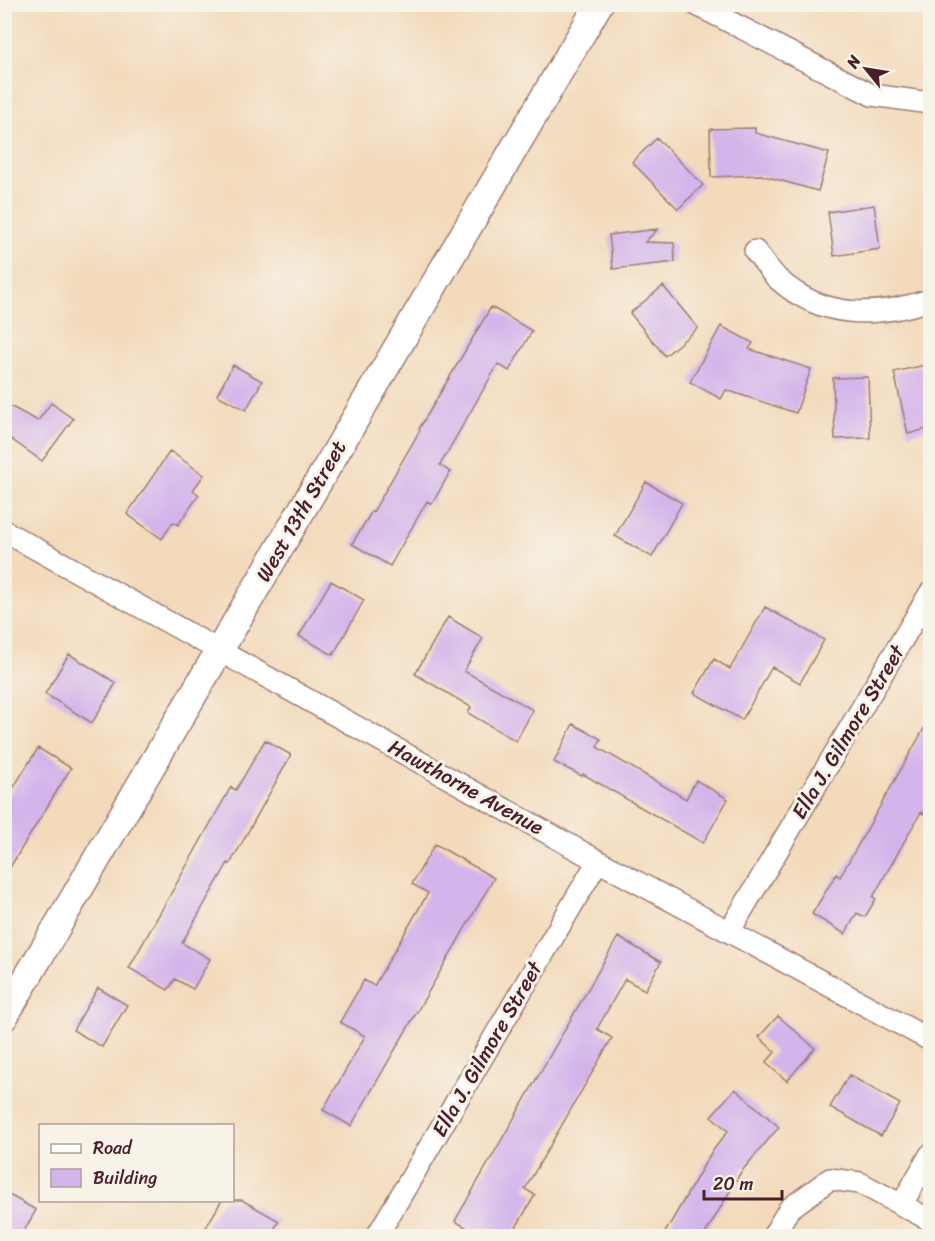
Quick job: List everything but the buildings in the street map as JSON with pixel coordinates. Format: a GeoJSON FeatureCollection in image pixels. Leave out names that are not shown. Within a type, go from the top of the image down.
{"type":"FeatureCollection","features":[{"type":"Feature","properties":{"kind":"street","name":"West 13th Street"},"geometry":{"type":"LineString","coordinates":[[4,1017],[599,4]]}},
{"type":"Feature","properties":{"kind":"street"},"geometry":{"type":"LineString","coordinates":[[695,4],[872,96],[930,103]]}},
{"type":"Feature","properties":{"kind":"street"},"geometry":{"type":"LineString","coordinates":[[755,251],[778,279],[801,296],[835,309],[858,313],[892,311],[930,300]]}},
{"type":"Feature","properties":{"kind":"street","name":"Hawthorne Avenue"},"geometry":{"type":"LineString","coordinates":[[4,531],[598,861],[930,1040]]}},
{"type":"Feature","properties":{"kind":"street","name":"Ella J. Gilmore Street"},"geometry":{"type":"LineString","coordinates":[[729,932],[930,593]]}},
{"type":"Feature","properties":{"kind":"street","name":"Ella J. Gilmore Street"},"geometry":{"type":"LineString","coordinates":[[377,1236],[598,861]]}},
{"type":"Feature","properties":{"kind":"street"},"geometry":{"type":"LineString","coordinates":[[902,1204],[930,1155]]}},
{"type":"Feature","properties":{"kind":"street"},"geometry":{"type":"LineString","coordinates":[[773,1236],[789,1209],[830,1179],[860,1183],[930,1220]]}}]}
